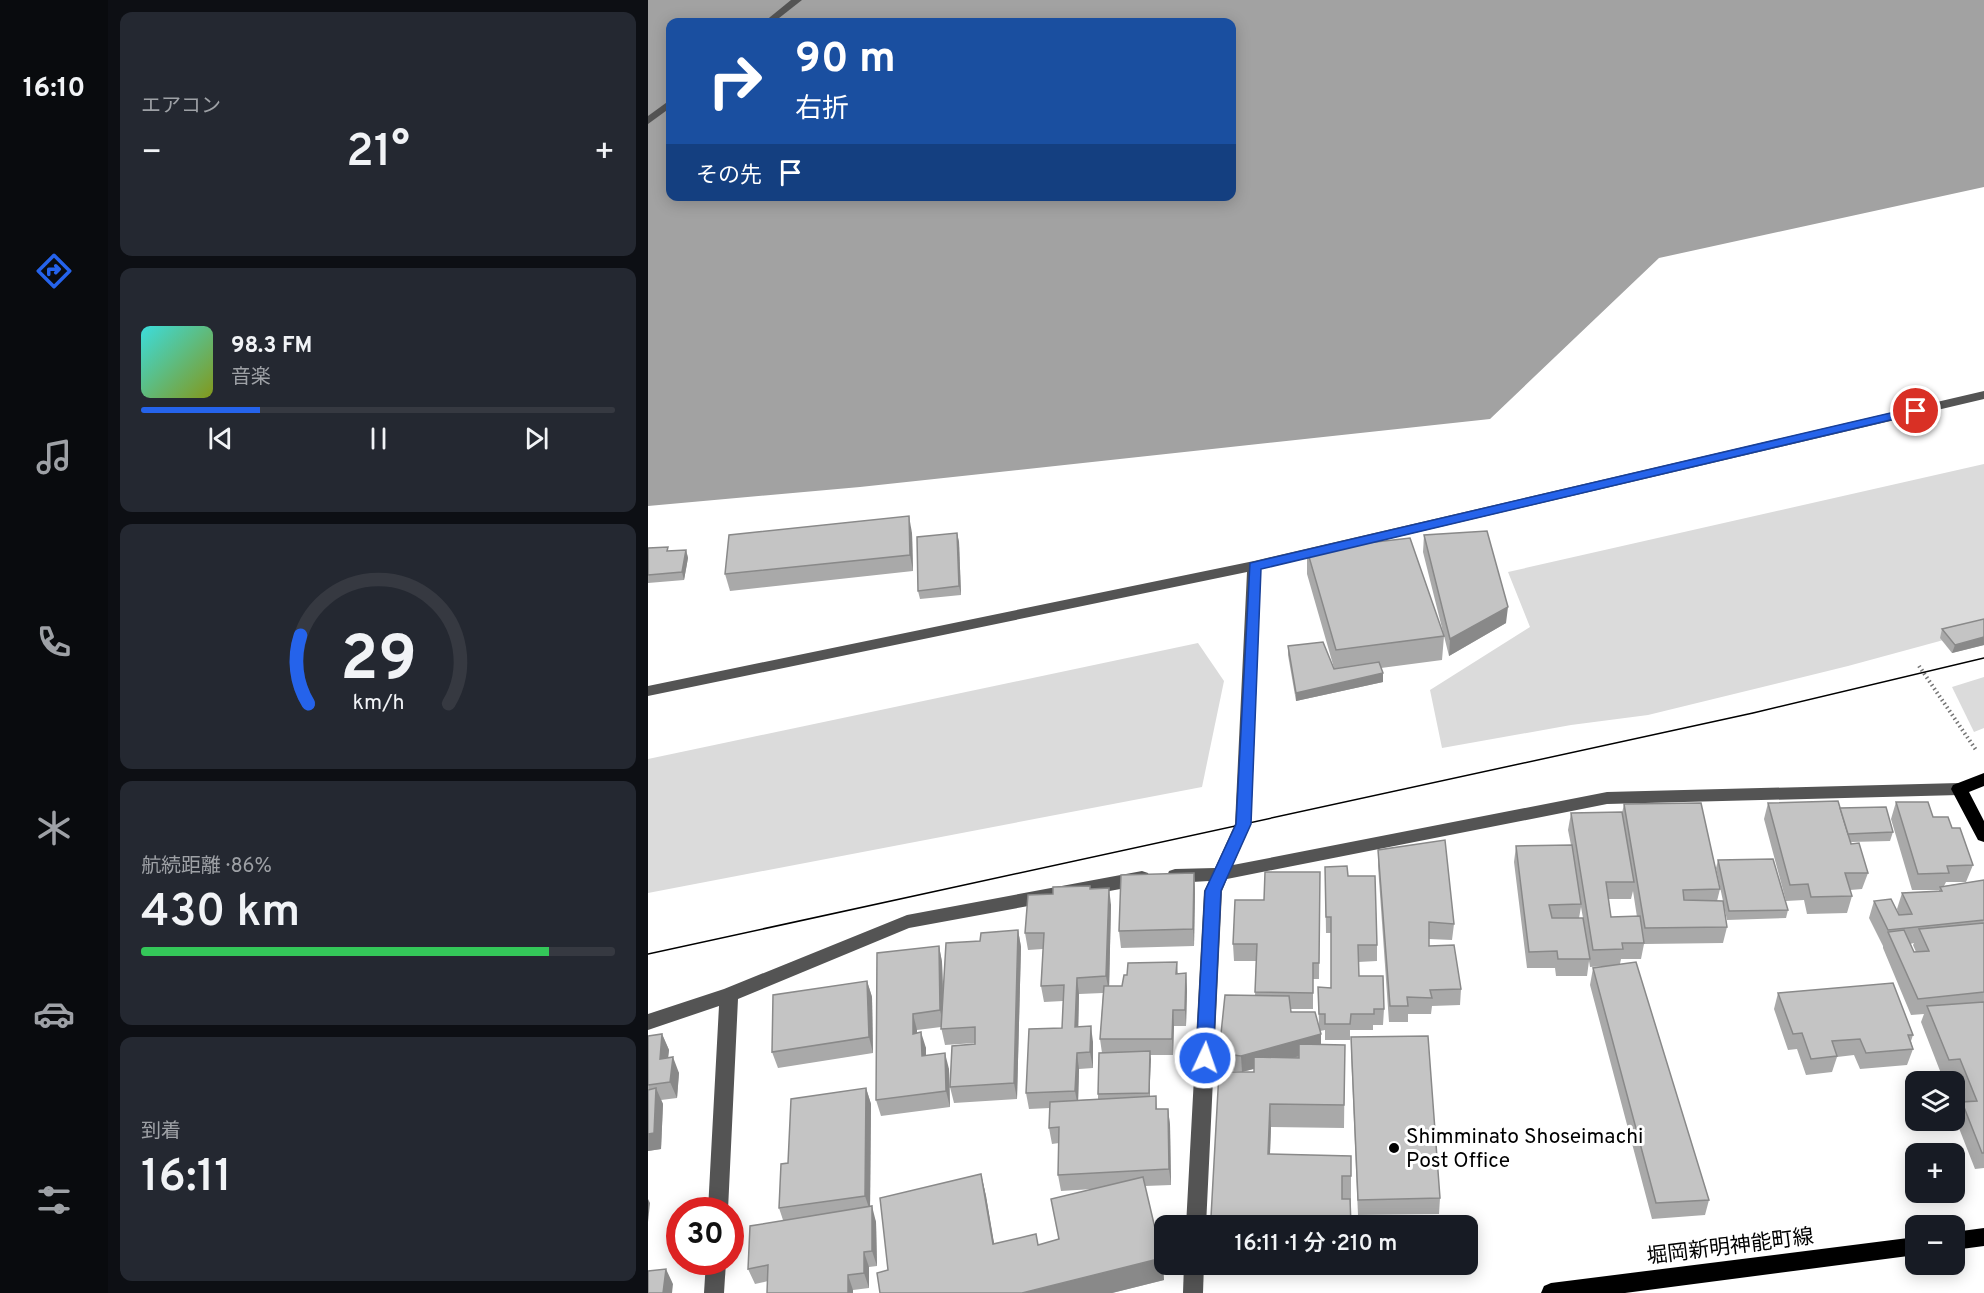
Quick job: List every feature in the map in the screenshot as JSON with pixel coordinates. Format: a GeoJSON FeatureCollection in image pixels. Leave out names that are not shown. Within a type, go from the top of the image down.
{"type":"FeatureCollection","features":[{"type":"Feature","properties":{"kind":"main road"},"geometry":{"type":"LineString","coordinates":[[1984,778],[1959,789],[1984,836]]}},
{"type":"Feature","properties":{"kind":"main road"},"geometry":{"type":"LineString","coordinates":[[1965,1240],[1984,1237]]}},
{"type":"Feature","properties":{"kind":"main road","name":"堀岡新明神能町線"},"geometry":{"type":"LineString","coordinates":[[1551,1293],[1905,1247]]}},
{"type":"Feature","properties":{"kind":"street"},"geometry":{"type":"LineString","coordinates":[[774,18],[797,0]]}},
{"type":"Feature","properties":{"kind":"street"},"geometry":{"type":"LineString","coordinates":[[648,121],[666,106]]}},
{"type":"Feature","properties":{"kind":"street"},"geometry":{"type":"LineString","coordinates":[[648,691],[1254,566],[1984,395]]}},
{"type":"Feature","properties":{"kind":"street"},"geometry":{"type":"LineString","coordinates":[[1197,1215],[1213,891],[1243,824],[1254,566]]}},
{"type":"Feature","properties":{"kind":"street"},"geometry":{"type":"LineString","coordinates":[[648,1022],[729,995],[907,922],[1127,879],[1221,874],[1607,798],[1959,789]]}},
{"type":"Feature","properties":{"kind":"street"},"geometry":{"type":"LineString","coordinates":[[719,1197],[729,995]]}},
{"type":"Feature","properties":{"kind":"street"},"geometry":{"type":"LineString","coordinates":[[714,1293],[715,1275]]}},
{"type":"Feature","properties":{"kind":"street"},"geometry":{"type":"LineString","coordinates":[[1193,1293],[1194,1275]]}},
{"type":"Feature","properties":{"kind":"path"},"geometry":{"type":"LineString","coordinates":[[1919,666],[1978,753]]}},
{"type":"Feature","properties":{"kind":"shaded area"},"geometry":{"type":"Polygon","coordinates":[[[648,0],[1984,0],[1984,187],[1659,258],[1490,419],[860,487],[648,506],[648,0]]]}},
{"type":"Feature","properties":{"kind":"shaded area"},"geometry":{"type":"Polygon","coordinates":[[[1984,464],[1984,629],[1848,666],[1648,715],[1571,725],[1442,748],[1430,690],[1530,627],[1508,572],[1984,464]]]}},
{"type":"Feature","properties":{"kind":"shaded area"},"geometry":{"type":"Polygon","coordinates":[[[1198,643],[1224,681],[1202,787],[648,893],[648,759],[1198,643]]]}},
{"type":"Feature","properties":{"kind":"shaded area"},"geometry":{"type":"Polygon","coordinates":[[[1984,677],[1984,728],[1974,732],[1952,687],[1984,677]]]}},
{"type":"Feature","properties":{"kind":"building"},"geometry":{"type":"Polygon","coordinates":[[[909,516],[910,555],[725,574],[729,535],[909,516]]]}},
{"type":"Feature","properties":{"kind":"building"},"geometry":{"type":"Polygon","coordinates":[[[1487,531],[1508,607],[1450,639],[1424,535],[1487,531]]]}},
{"type":"Feature","properties":{"kind":"building"},"geometry":{"type":"Polygon","coordinates":[[[957,533],[959,586],[918,591],[917,537],[957,533]]]}},
{"type":"Feature","properties":{"kind":"building"},"geometry":{"type":"Polygon","coordinates":[[[1410,538],[1444,636],[1336,650],[1307,550],[1410,538]]]}},
{"type":"Feature","properties":{"kind":"building"},"geometry":{"type":"Polygon","coordinates":[[[668,547],[667,551],[686,550],[682,572],[648,575],[648,548],[668,547]]]}},
{"type":"Feature","properties":{"kind":"building"},"geometry":{"type":"Polygon","coordinates":[[[1984,619],[1984,637],[1955,645],[1942,629],[1984,619]]]}},
{"type":"Feature","properties":{"kind":"building"},"geometry":{"type":"Polygon","coordinates":[[[1323,642],[1334,669],[1379,662],[1383,673],[1296,693],[1288,646],[1323,642]]]}},
{"type":"Feature","properties":{"kind":"building"},"geometry":{"type":"Polygon","coordinates":[[[1838,801],[1851,844],[1859,843],[1868,873],[1845,873],[1852,896],[1811,897],[1808,884],[1790,885],[1768,803],[1838,801]]]}},
{"type":"Feature","properties":{"kind":"building"},"geometry":{"type":"Polygon","coordinates":[[[1896,802],[1928,802],[1933,817],[1948,817],[1952,828],[1960,828],[1973,865],[1947,866],[1949,873],[1918,874],[1896,802]]]}},
{"type":"Feature","properties":{"kind":"building"},"geometry":{"type":"Polygon","coordinates":[[[1701,803],[1720,889],[1683,890],[1684,900],[1723,901],[1727,927],[1645,928],[1624,804],[1701,803]]]}},
{"type":"Feature","properties":{"kind":"building"},"geometry":{"type":"Polygon","coordinates":[[[1886,807],[1893,832],[1848,834],[1840,808],[1886,807]]]}},
{"type":"Feature","properties":{"kind":"building"},"geometry":{"type":"Polygon","coordinates":[[[1622,812],[1634,882],[1606,882],[1611,917],[1640,916],[1644,943],[1622,943],[1623,949],[1593,950],[1571,813],[1622,812]]]}},
{"type":"Feature","properties":{"kind":"building"},"geometry":{"type":"Polygon","coordinates":[[[1445,840],[1454,924],[1429,922],[1429,946],[1454,945],[1461,989],[1430,990],[1432,998],[1407,997],[1408,1006],[1390,1006],[1378,850],[1445,840]]]}},
{"type":"Feature","properties":{"kind":"building"},"geometry":{"type":"Polygon","coordinates":[[[1572,845],[1581,904],[1549,905],[1552,918],[1583,918],[1590,959],[1558,959],[1557,951],[1529,952],[1516,846],[1572,845]]]}},
{"type":"Feature","properties":{"kind":"building"},"geometry":{"type":"Polygon","coordinates":[[[1773,859],[1788,910],[1729,911],[1718,860],[1773,859]]]}},
{"type":"Feature","properties":{"kind":"building"},"geometry":{"type":"Polygon","coordinates":[[[1347,866],[1348,876],[1375,876],[1377,945],[1358,945],[1359,976],[1383,976],[1384,1009],[1374,1009],[1374,1014],[1351,1014],[1350,1024],[1325,1024],[1325,1014],[1319,1014],[1318,987],[1331,988],[1331,917],[1326,917],[1325,867],[1347,866]]]}},
{"type":"Feature","properties":{"kind":"building"},"geometry":{"type":"Polygon","coordinates":[[[1265,872],[1320,872],[1319,963],[1313,963],[1313,993],[1255,992],[1257,944],[1233,944],[1235,900],[1264,900],[1265,872]]]}},
{"type":"Feature","properties":{"kind":"building"},"geometry":{"type":"Polygon","coordinates":[[[1194,873],[1193,929],[1119,931],[1121,875],[1194,873]]]}},
{"type":"Feature","properties":{"kind":"building"},"geometry":{"type":"Polygon","coordinates":[[[1984,880],[1984,920],[1888,930],[1874,901],[1891,899],[1899,915],[1912,914],[1902,893],[1942,891],[1940,887],[1984,880]]]}},
{"type":"Feature","properties":{"kind":"building"},"geometry":{"type":"Polygon","coordinates":[[[1090,886],[1090,889],[1109,888],[1106,976],[1077,978],[1075,1027],[1091,1026],[1090,1052],[1077,1053],[1075,1091],[1026,1093],[1029,1029],[1062,1028],[1064,985],[1041,986],[1044,933],[1025,933],[1028,895],[1053,894],[1053,887],[1090,886]]]}},
{"type":"Feature","properties":{"kind":"building"},"geometry":{"type":"Polygon","coordinates":[[[1984,923],[1984,992],[1918,999],[1888,932],[1904,930],[1914,952],[1929,951],[1919,929],[1984,923]]]}},
{"type":"Feature","properties":{"kind":"building"},"geometry":{"type":"Polygon","coordinates":[[[1018,930],[1014,1083],[950,1087],[952,1046],[975,1044],[975,1027],[941,1029],[946,943],[980,941],[981,933],[1018,930]]]}},
{"type":"Feature","properties":{"kind":"building"},"geometry":{"type":"Polygon","coordinates":[[[939,946],[940,1010],[913,1014],[913,1034],[921,1032],[922,1056],[945,1053],[946,1091],[876,1100],[877,953],[939,946]]]}},
{"type":"Feature","properties":{"kind":"building"},"geometry":{"type":"Polygon","coordinates":[[[1177,962],[1176,974],[1186,973],[1185,1010],[1173,1010],[1172,1039],[1100,1039],[1104,986],[1122,986],[1124,975],[1127,975],[1128,963],[1177,962]]]}},
{"type":"Feature","properties":{"kind":"building"},"geometry":{"type":"Polygon","coordinates":[[[1636,962],[1709,1200],[1656,1203],[1593,968],[1636,962]]]}},
{"type":"Feature","properties":{"kind":"building"},"geometry":{"type":"Polygon","coordinates":[[[867,981],[869,1037],[772,1052],[773,995],[867,981]]]}},
{"type":"Feature","properties":{"kind":"building"},"geometry":{"type":"Polygon","coordinates":[[[1893,983],[1913,1035],[1908,1035],[1913,1049],[1866,1053],[1860,1039],[1832,1041],[1837,1056],[1811,1059],[1802,1033],[1793,1034],[1778,993],[1893,983]]]}},
{"type":"Feature","properties":{"kind":"building"},"geometry":{"type":"Polygon","coordinates":[[[1225,995],[1289,996],[1291,1012],[1315,1012],[1321,1034],[1241,1056],[1219,1053],[1225,995]]]}},
{"type":"Feature","properties":{"kind":"building"},"geometry":{"type":"Polygon","coordinates":[[[1984,1002],[1984,1153],[1982,1153],[1965,1110],[1965,1102],[1977,1101],[1960,1059],[1949,1060],[1927,1006],[1984,1002]]]}},
{"type":"Feature","properties":{"kind":"building"},"geometry":{"type":"Polygon","coordinates":[[[662,1034],[660,1059],[673,1057],[670,1082],[648,1085],[648,1036],[662,1034]]]}},
{"type":"Feature","properties":{"kind":"building"},"geometry":{"type":"Polygon","coordinates":[[[1428,1036],[1440,1198],[1358,1200],[1351,1037],[1428,1036]]]}},
{"type":"Feature","properties":{"kind":"building"},"geometry":{"type":"Polygon","coordinates":[[[1299,1044],[1345,1045],[1344,1105],[1270,1104],[1268,1154],[1351,1156],[1351,1176],[1342,1176],[1342,1199],[1350,1199],[1351,1215],[1211,1215],[1219,1072],[1254,1072],[1254,1057],[1299,1058],[1299,1044]]]}},
{"type":"Feature","properties":{"kind":"building"},"geometry":{"type":"Polygon","coordinates":[[[1150,1051],[1149,1093],[1098,1094],[1099,1053],[1150,1051]]]}},
{"type":"Feature","properties":{"kind":"building"},"geometry":{"type":"Polygon","coordinates":[[[656,1088],[654,1133],[648,1134],[648,1090],[656,1088]]]}},
{"type":"Feature","properties":{"kind":"building"},"geometry":{"type":"Polygon","coordinates":[[[866,1088],[865,1196],[779,1208],[781,1164],[788,1163],[791,1099],[866,1088]]]}},
{"type":"Feature","properties":{"kind":"building"},"geometry":{"type":"Polygon","coordinates":[[[1156,1096],[1156,1109],[1168,1109],[1169,1169],[1058,1175],[1059,1127],[1049,1128],[1050,1102],[1156,1096]]]}},
{"type":"Feature","properties":{"kind":"building"},"geometry":{"type":"Polygon","coordinates":[[[981,1174],[993,1244],[1036,1234],[1038,1245],[1059,1239],[1051,1199],[1143,1177],[1154,1224],[1154,1260],[1022,1293],[880,1293],[877,1273],[888,1270],[880,1198],[981,1174]]]}},
{"type":"Feature","properties":{"kind":"building"},"geometry":{"type":"Polygon","coordinates":[[[872,1206],[872,1251],[864,1252],[864,1273],[848,1275],[848,1293],[767,1293],[768,1265],[748,1269],[750,1226],[872,1206]]]}},
{"type":"Feature","properties":{"kind":"building"},"geometry":{"type":"Polygon","coordinates":[[[666,1269],[663,1293],[648,1293],[648,1271],[666,1269]]]}},
{"type":"Feature","properties":{"kind":"tram line"},"geometry":{"type":"LineString","coordinates":[[648,954],[1753,713],[1984,658]]}},
{"type":"Feature","properties":{"kind":"place","name":"Shimminato Shoseimachi Post Office"},"geometry":{"type":"Point","coordinates":[1394,1148]}},
{"type":"Feature","properties":{"kind":"route"},"geometry":{"type":"LineString","coordinates":[[1205,1058],[1213,891],[1243,824],[1254,566],[1916,411]]}}]}
